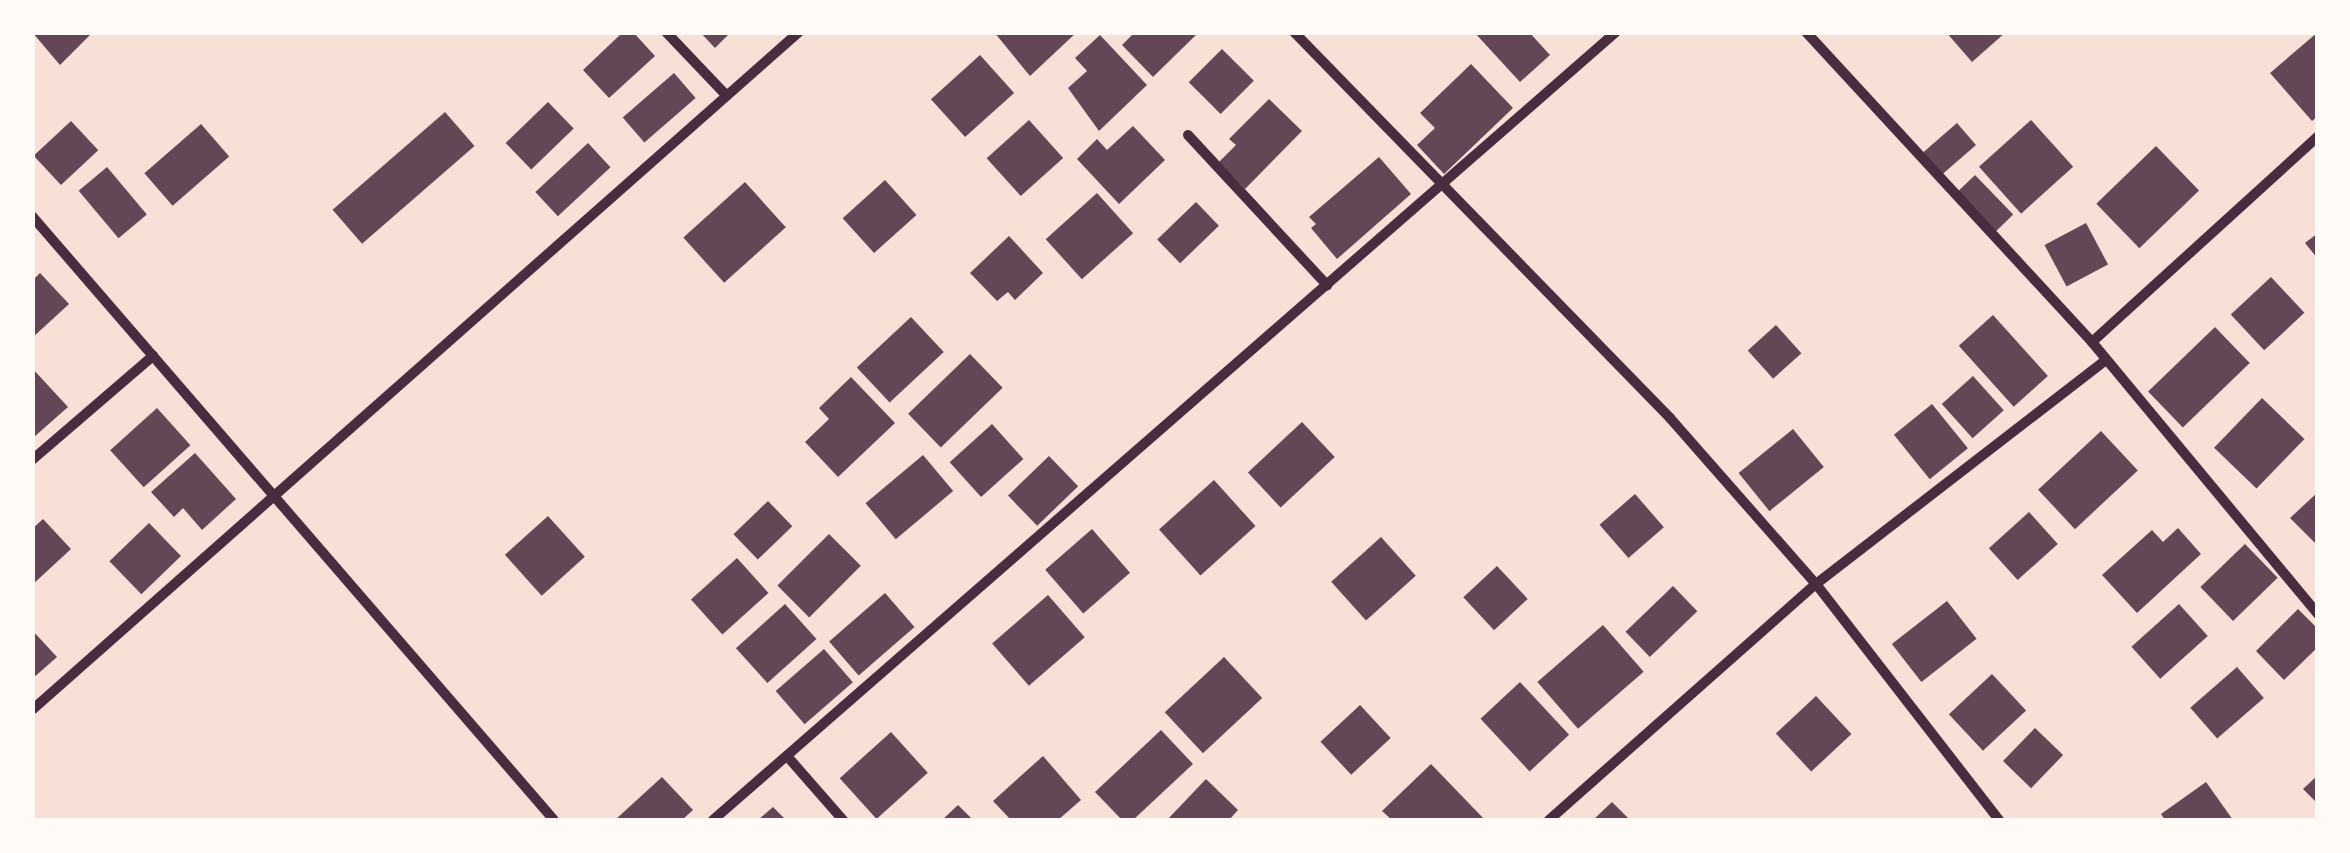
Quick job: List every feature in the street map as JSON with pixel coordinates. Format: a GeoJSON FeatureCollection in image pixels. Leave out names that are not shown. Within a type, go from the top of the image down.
{"type":"FeatureCollection","features":[{"type":"Feature","properties":{"kind":"street"},"geometry":{"type":"LineString","coordinates":[[666,32],[727,96]]}},
{"type":"Feature","properties":{"kind":"street"},"geometry":{"type":"LineString","coordinates":[[32,710],[798,32]]}},
{"type":"Feature","properties":{"kind":"street"},"geometry":{"type":"LineString","coordinates":[[1294,32],[1439,186],[1670,418],[1816,584],[1999,820]]}},
{"type":"Feature","properties":{"kind":"street"},"geometry":{"type":"LineString","coordinates":[[713,820],[1616,32]]}},
{"type":"Feature","properties":{"kind":"street"},"geometry":{"type":"LineString","coordinates":[[1806,32],[2092,342],[2318,614]]}},
{"type":"Feature","properties":{"kind":"street"},"geometry":{"type":"LineString","coordinates":[[1188,135],[1327,285]]}},
{"type":"Feature","properties":{"kind":"street"},"geometry":{"type":"LineString","coordinates":[[2092,342],[2318,136]]}},
{"type":"Feature","properties":{"kind":"street"},"geometry":{"type":"LineString","coordinates":[[32,216],[554,820]]}},
{"type":"Feature","properties":{"kind":"street"},"geometry":{"type":"LineString","coordinates":[[32,460],[153,356]]}},
{"type":"Feature","properties":{"kind":"street"},"geometry":{"type":"LineString","coordinates":[[1549,820],[1816,584],[2106,360]]}},
{"type":"Feature","properties":{"kind":"street"},"geometry":{"type":"LineString","coordinates":[[787,756],[842,820]]}},
{"type":"Feature","properties":{"kind":"building"},"geometry":{"type":"Polygon","coordinates":[[[32,32],[93,32],[60,65],[32,32]]]}},
{"type":"Feature","properties":{"kind":"building"},"geometry":{"type":"Polygon","coordinates":[[[623,32],[633,32],[655,56],[609,98],[583,70],[623,32]]]}},
{"type":"Feature","properties":{"kind":"building"},"geometry":{"type":"Polygon","coordinates":[[[700,32],[731,32],[715,48],[700,32]]]}},
{"type":"Feature","properties":{"kind":"building"},"geometry":{"type":"Polygon","coordinates":[[[994,32],[1077,32],[1030,76],[994,32]]]}},
{"type":"Feature","properties":{"kind":"building"},"geometry":{"type":"Polygon","coordinates":[[[1135,32],[1199,32],[1153,77],[1122,45],[1135,32]]]}},
{"type":"Feature","properties":{"kind":"building"},"geometry":{"type":"Polygon","coordinates":[[[1474,32],[1529,32],[1550,55],[1520,82],[1474,32]]]}},
{"type":"Feature","properties":{"kind":"building"},"geometry":{"type":"Polygon","coordinates":[[[1946,32],[2006,32],[1972,62],[1946,32]]]}},
{"type":"Feature","properties":{"kind":"building"},"geometry":{"type":"Polygon","coordinates":[[[2318,32],[2318,116],[2312,121],[2270,73],[2318,32]]]}},
{"type":"Feature","properties":{"kind":"building"},"geometry":{"type":"Polygon","coordinates":[[[1100,35],[1147,85],[1099,131],[1068,88],[1087,71],[1075,58],[1100,35]]]}},
{"type":"Feature","properties":{"kind":"building"},"geometry":{"type":"Polygon","coordinates":[[[1222,49],[1254,81],[1221,114],[1189,82],[1222,49]]]}},
{"type":"Feature","properties":{"kind":"building"},"geometry":{"type":"Polygon","coordinates":[[[980,55],[1014,93],[965,137],[931,99],[980,55]]]}},
{"type":"Feature","properties":{"kind":"building"},"geometry":{"type":"Polygon","coordinates":[[[1471,64],[1513,108],[1444,174],[1417,145],[1435,128],[1420,113],[1471,64]]]}},
{"type":"Feature","properties":{"kind":"building"},"geometry":{"type":"Polygon","coordinates":[[[674,73],[696,98],[644,143],[623,118],[674,73]]]}},
{"type":"Feature","properties":{"kind":"building"},"geometry":{"type":"Polygon","coordinates":[[[1269,99],[1302,131],[1245,189],[1219,162],[1236,145],[1229,139],[1269,99]]]}},
{"type":"Feature","properties":{"kind":"building"},"geometry":{"type":"Polygon","coordinates":[[[548,102],[574,129],[531,170],[506,143],[548,102]]]}},
{"type":"Feature","properties":{"kind":"building"},"geometry":{"type":"Polygon","coordinates":[[[445,112],[475,146],[362,244],[333,210],[445,112]]]}},
{"type":"Feature","properties":{"kind":"building"},"geometry":{"type":"Polygon","coordinates":[[[1029,120],[1063,158],[1021,196],[987,158],[1029,120]]]}},
{"type":"Feature","properties":{"kind":"building"},"geometry":{"type":"Polygon","coordinates":[[[2031,120],[2073,167],[2021,214],[1979,167],[2031,120]]]}},
{"type":"Feature","properties":{"kind":"building"},"geometry":{"type":"Polygon","coordinates":[[[71,121],[98,150],[61,185],[34,156],[71,121]]]}},
{"type":"Feature","properties":{"kind":"building"},"geometry":{"type":"Polygon","coordinates":[[[1957,123],[1976,145],[1942,174],[1923,153],[1957,123]]]}},
{"type":"Feature","properties":{"kind":"building"},"geometry":{"type":"Polygon","coordinates":[[[201,124],[229,156],[173,206],[144,173],[201,124]]]}},
{"type":"Feature","properties":{"kind":"building"},"geometry":{"type":"Polygon","coordinates":[[[1133,126],[1165,160],[1119,204],[1077,159],[1097,139],[1107,150],[1133,126]]]}},
{"type":"Feature","properties":{"kind":"building"},"geometry":{"type":"Polygon","coordinates":[[[588,143],[611,167],[558,216],[535,192],[588,143]]]}},
{"type":"Feature","properties":{"kind":"building"},"geometry":{"type":"Polygon","coordinates":[[[2156,146],[2199,191],[2139,248],[2096,204],[2156,146]]]}},
{"type":"Feature","properties":{"kind":"building"},"geometry":{"type":"Polygon","coordinates":[[[1379,157],[1411,194],[1337,259],[1311,228],[1316,224],[1309,217],[1379,157]]]}},
{"type":"Feature","properties":{"kind":"building"},"geometry":{"type":"Polygon","coordinates":[[[107,167],[147,214],[119,238],[79,191],[107,167]]]}},
{"type":"Feature","properties":{"kind":"building"},"geometry":{"type":"Polygon","coordinates":[[[1975,175],[2013,215],[1995,232],[1957,192],[1975,175]]]}},
{"type":"Feature","properties":{"kind":"building"},"geometry":{"type":"Polygon","coordinates":[[[885,180],[916,215],[874,253],[843,218],[885,180]]]}},
{"type":"Feature","properties":{"kind":"building"},"geometry":{"type":"Polygon","coordinates":[[[745,182],[786,227],[724,283],[683,238],[745,182]]]}},
{"type":"Feature","properties":{"kind":"building"},"geometry":{"type":"Polygon","coordinates":[[[1097,193],[1133,233],[1082,279],[1046,239],[1097,193]]]}},
{"type":"Feature","properties":{"kind":"building"},"geometry":{"type":"Polygon","coordinates":[[[1196,202],[1219,226],[1180,263],[1157,240],[1196,202]]]}},
{"type":"Feature","properties":{"kind":"building"},"geometry":{"type":"Polygon","coordinates":[[[2086,223],[2108,264],[2067,287],[2045,245],[2086,223]]]}},
{"type":"Feature","properties":{"kind":"building"},"geometry":{"type":"Polygon","coordinates":[[[2318,233],[2318,259],[2305,243],[2318,233]]]}},
{"type":"Feature","properties":{"kind":"building"},"geometry":{"type":"Polygon","coordinates":[[[1009,236],[1043,273],[1015,300],[1008,292],[997,301],[970,273],[1009,236]]]}},
{"type":"Feature","properties":{"kind":"building"},"geometry":{"type":"Polygon","coordinates":[[[40,273],[69,304],[32,338],[32,281],[40,273]]]}},
{"type":"Feature","properties":{"kind":"building"},"geometry":{"type":"Polygon","coordinates":[[[2271,277],[2304,313],[2264,350],[2231,315],[2271,277]]]}},
{"type":"Feature","properties":{"kind":"building"},"geometry":{"type":"Polygon","coordinates":[[[1993,315],[2048,376],[2014,407],[1959,346],[1993,315]]]}},
{"type":"Feature","properties":{"kind":"building"},"geometry":{"type":"Polygon","coordinates":[[[911,317],[944,352],[890,403],[857,367],[911,317]]]}},
{"type":"Feature","properties":{"kind":"building"},"geometry":{"type":"Polygon","coordinates":[[[1776,325],[1801,353],[1773,379],[1748,350],[1776,325]]]}},
{"type":"Feature","properties":{"kind":"building"},"geometry":{"type":"Polygon","coordinates":[[[2215,327],[2250,363],[2183,428],[2148,392],[2215,327]]]}},
{"type":"Feature","properties":{"kind":"building"},"geometry":{"type":"Polygon","coordinates":[[[970,354],[1003,388],[941,448],[908,414],[970,354]]]}},
{"type":"Feature","properties":{"kind":"building"},"geometry":{"type":"Polygon","coordinates":[[[32,368],[68,407],[34,437],[32,435],[32,368]]]}},
{"type":"Feature","properties":{"kind":"building"},"geometry":{"type":"Polygon","coordinates":[[[1973,376],[2004,410],[1973,438],[1942,404],[1973,376]]]}},
{"type":"Feature","properties":{"kind":"building"},"geometry":{"type":"Polygon","coordinates":[[[851,377],[895,423],[838,477],[805,442],[829,419],[819,408],[851,377]]]}},
{"type":"Feature","properties":{"kind":"building"},"geometry":{"type":"Polygon","coordinates":[[[2262,398],[2304,439],[2257,489],[2214,448],[2262,398]]]}},
{"type":"Feature","properties":{"kind":"building"},"geometry":{"type":"Polygon","coordinates":[[[1932,404],[1968,448],[1930,479],[1894,435],[1932,404]]]}},
{"type":"Feature","properties":{"kind":"building"},"geometry":{"type":"Polygon","coordinates":[[[157,408],[190,445],[144,487],[110,450],[157,408]]]}},
{"type":"Feature","properties":{"kind":"building"},"geometry":{"type":"Polygon","coordinates":[[[1302,422],[1335,457],[1281,508],[1248,472],[1302,422]]]}},
{"type":"Feature","properties":{"kind":"building"},"geometry":{"type":"Polygon","coordinates":[[[992,424],[1023,459],[981,497],[950,462],[992,424]]]}},
{"type":"Feature","properties":{"kind":"building"},"geometry":{"type":"Polygon","coordinates":[[[1793,429],[1824,467],[1769,511],[1739,473],[1793,429]]]}},
{"type":"Feature","properties":{"kind":"building"},"geometry":{"type":"Polygon","coordinates":[[[2101,431],[2138,470],[2075,529],[2038,490],[2101,431]]]}},
{"type":"Feature","properties":{"kind":"building"},"geometry":{"type":"Polygon","coordinates":[[[195,453],[236,499],[202,530],[183,508],[174,517],[151,492],[195,453]]]}},
{"type":"Feature","properties":{"kind":"building"},"geometry":{"type":"Polygon","coordinates":[[[923,455],[953,491],[896,539],[866,503],[923,455]]]}},
{"type":"Feature","properties":{"kind":"building"},"geometry":{"type":"Polygon","coordinates":[[[1049,456],[1078,486],[1037,526],[1008,496],[1049,456]]]}},
{"type":"Feature","properties":{"kind":"building"},"geometry":{"type":"Polygon","coordinates":[[[1214,480],[1255,526],[1200,576],[1159,530],[1214,480]]]}},
{"type":"Feature","properties":{"kind":"building"},"geometry":{"type":"Polygon","coordinates":[[[2318,492],[2318,546],[2290,518],[2318,492]]]}},
{"type":"Feature","properties":{"kind":"building"},"geometry":{"type":"Polygon","coordinates":[[[1635,494],[1664,527],[1628,558],[1600,525],[1635,494]]]}},
{"type":"Feature","properties":{"kind":"building"},"geometry":{"type":"Polygon","coordinates":[[[768,501],[792,526],[758,560],[733,534],[768,501]]]}},
{"type":"Feature","properties":{"kind":"building"},"geometry":{"type":"Polygon","coordinates":[[[2029,512],[2058,544],[2018,580],[1989,548],[2029,512]]]}},
{"type":"Feature","properties":{"kind":"building"},"geometry":{"type":"Polygon","coordinates":[[[548,516],[585,557],[542,596],[505,555],[548,516]]]}},
{"type":"Feature","properties":{"kind":"building"},"geometry":{"type":"Polygon","coordinates":[[[43,519],[71,549],[32,585],[32,529],[43,519]]]}},
{"type":"Feature","properties":{"kind":"building"},"geometry":{"type":"Polygon","coordinates":[[[149,523],[181,556],[141,594],[109,561],[149,523]]]}},
{"type":"Feature","properties":{"kind":"building"},"geometry":{"type":"Polygon","coordinates":[[[2178,528],[2201,554],[2137,613],[2102,575],[2152,530],[2163,542],[2178,528]]]}},
{"type":"Feature","properties":{"kind":"building"},"geometry":{"type":"Polygon","coordinates":[[[1092,529],[1130,573],[1083,613],[1045,570],[1092,529]]]}},
{"type":"Feature","properties":{"kind":"building"},"geometry":{"type":"Polygon","coordinates":[[[829,534],[861,566],[809,617],[777,586],[829,534]]]}},
{"type":"Feature","properties":{"kind":"building"},"geometry":{"type":"Polygon","coordinates":[[[1381,537],[1416,576],[1366,620],[1331,582],[1381,537]]]}},
{"type":"Feature","properties":{"kind":"building"},"geometry":{"type":"Polygon","coordinates":[[[2245,544],[2278,578],[2233,621],[2200,587],[2245,544]]]}},
{"type":"Feature","properties":{"kind":"building"},"geometry":{"type":"Polygon","coordinates":[[[737,558],[768,593],[722,634],[691,599],[737,558]]]}},
{"type":"Feature","properties":{"kind":"building"},"geometry":{"type":"Polygon","coordinates":[[[1497,566],[1528,599],[1494,630],[1463,597],[1497,566]]]}},
{"type":"Feature","properties":{"kind":"building"},"geometry":{"type":"Polygon","coordinates":[[[1673,586],[1697,611],[1650,657],[1626,632],[1673,586]]]}},
{"type":"Feature","properties":{"kind":"building"},"geometry":{"type":"Polygon","coordinates":[[[885,593],[915,627],[859,676],[829,642],[885,593]]]}},
{"type":"Feature","properties":{"kind":"building"},"geometry":{"type":"Polygon","coordinates":[[[1048,595],[1085,637],[1029,686],[992,644],[1048,595]]]}},
{"type":"Feature","properties":{"kind":"building"},"geometry":{"type":"Polygon","coordinates":[[[1947,601],[1977,639],[1921,682],[1892,644],[1947,601]]]}},
{"type":"Feature","properties":{"kind":"building"},"geometry":{"type":"Polygon","coordinates":[[[785,604],[816,639],[767,683],[736,648],[785,604]]]}},
{"type":"Feature","properties":{"kind":"building"},"geometry":{"type":"Polygon","coordinates":[[[2179,604],[2208,636],[2160,679],[2131,647],[2179,604]]]}},
{"type":"Feature","properties":{"kind":"building"},"geometry":{"type":"Polygon","coordinates":[[[2298,609],[2318,629],[2318,647],[2284,680],[2256,651],[2298,609]]]}},
{"type":"Feature","properties":{"kind":"building"},"geometry":{"type":"Polygon","coordinates":[[[1603,625],[1644,672],[1578,729],[1537,682],[1603,625]]]}},
{"type":"Feature","properties":{"kind":"building"},"geometry":{"type":"Polygon","coordinates":[[[32,630],[57,657],[32,679],[32,630]]]}},
{"type":"Feature","properties":{"kind":"building"},"geometry":{"type":"Polygon","coordinates":[[[824,649],[853,682],[805,724],[776,691],[824,649]]]}},
{"type":"Feature","properties":{"kind":"building"},"geometry":{"type":"Polygon","coordinates":[[[1224,657],[1262,698],[1203,753],[1165,712],[1224,657]]]}},
{"type":"Feature","properties":{"kind":"building"},"geometry":{"type":"Polygon","coordinates":[[[2237,667],[2264,698],[2217,739],[2190,708],[2237,667]]]}},
{"type":"Feature","properties":{"kind":"building"},"geometry":{"type":"Polygon","coordinates":[[[1992,674],[2026,711],[1983,751],[1949,714],[1992,674]]]}},
{"type":"Feature","properties":{"kind":"building"},"geometry":{"type":"Polygon","coordinates":[[[1520,682],[1569,735],[1530,771],[1481,719],[1520,682]]]}},
{"type":"Feature","properties":{"kind":"building"},"geometry":{"type":"Polygon","coordinates":[[[1816,696],[1851,734],[1811,772],[1776,734],[1816,696]]]}},
{"type":"Feature","properties":{"kind":"building"},"geometry":{"type":"Polygon","coordinates":[[[1360,705],[1391,738],[1351,775],[1321,742],[1360,705]]]}},
{"type":"Feature","properties":{"kind":"building"},"geometry":{"type":"Polygon","coordinates":[[[2035,728],[2063,755],[2031,788],[2003,761],[2035,728]]]}},
{"type":"Feature","properties":{"kind":"building"},"geometry":{"type":"Polygon","coordinates":[[[1161,730],[1193,764],[1133,820],[1122,820],[1095,792],[1161,730]]]}},
{"type":"Feature","properties":{"kind":"building"},"geometry":{"type":"Polygon","coordinates":[[[891,732],[928,773],[877,819],[840,778],[891,732]]]}},
{"type":"Feature","properties":{"kind":"building"},"geometry":{"type":"Polygon","coordinates":[[[1043,756],[1081,800],[1058,820],[1011,820],[993,801],[1043,756]]]}},
{"type":"Feature","properties":{"kind":"building"},"geometry":{"type":"Polygon","coordinates":[[[1431,764],[1485,820],[1392,820],[1382,811],[1431,764]]]}},
{"type":"Feature","properties":{"kind":"building"},"geometry":{"type":"Polygon","coordinates":[[[2318,775],[2318,804],[2303,789],[2318,775]]]}},
{"type":"Feature","properties":{"kind":"building"},"geometry":{"type":"Polygon","coordinates":[[[662,777],[693,810],[682,820],[615,820],[662,777]]]}},
{"type":"Feature","properties":{"kind":"building"},"geometry":{"type":"Polygon","coordinates":[[[1206,779],[1238,810],[1229,820],[1167,820],[1206,779]]]}},
{"type":"Feature","properties":{"kind":"building"},"geometry":{"type":"Polygon","coordinates":[[[2206,782],[2233,820],[2165,820],[2161,814],[2206,782]]]}},
{"type":"Feature","properties":{"kind":"building"},"geometry":{"type":"Polygon","coordinates":[[[1612,802],[1630,820],[1593,820],[1612,802]]]}},
{"type":"Feature","properties":{"kind":"building"},"geometry":{"type":"Polygon","coordinates":[[[958,805],[973,820],[942,820],[958,805]]]}},
{"type":"Feature","properties":{"kind":"building"},"geometry":{"type":"Polygon","coordinates":[[[773,807],[786,820],[758,820],[773,807]]]}}]}
